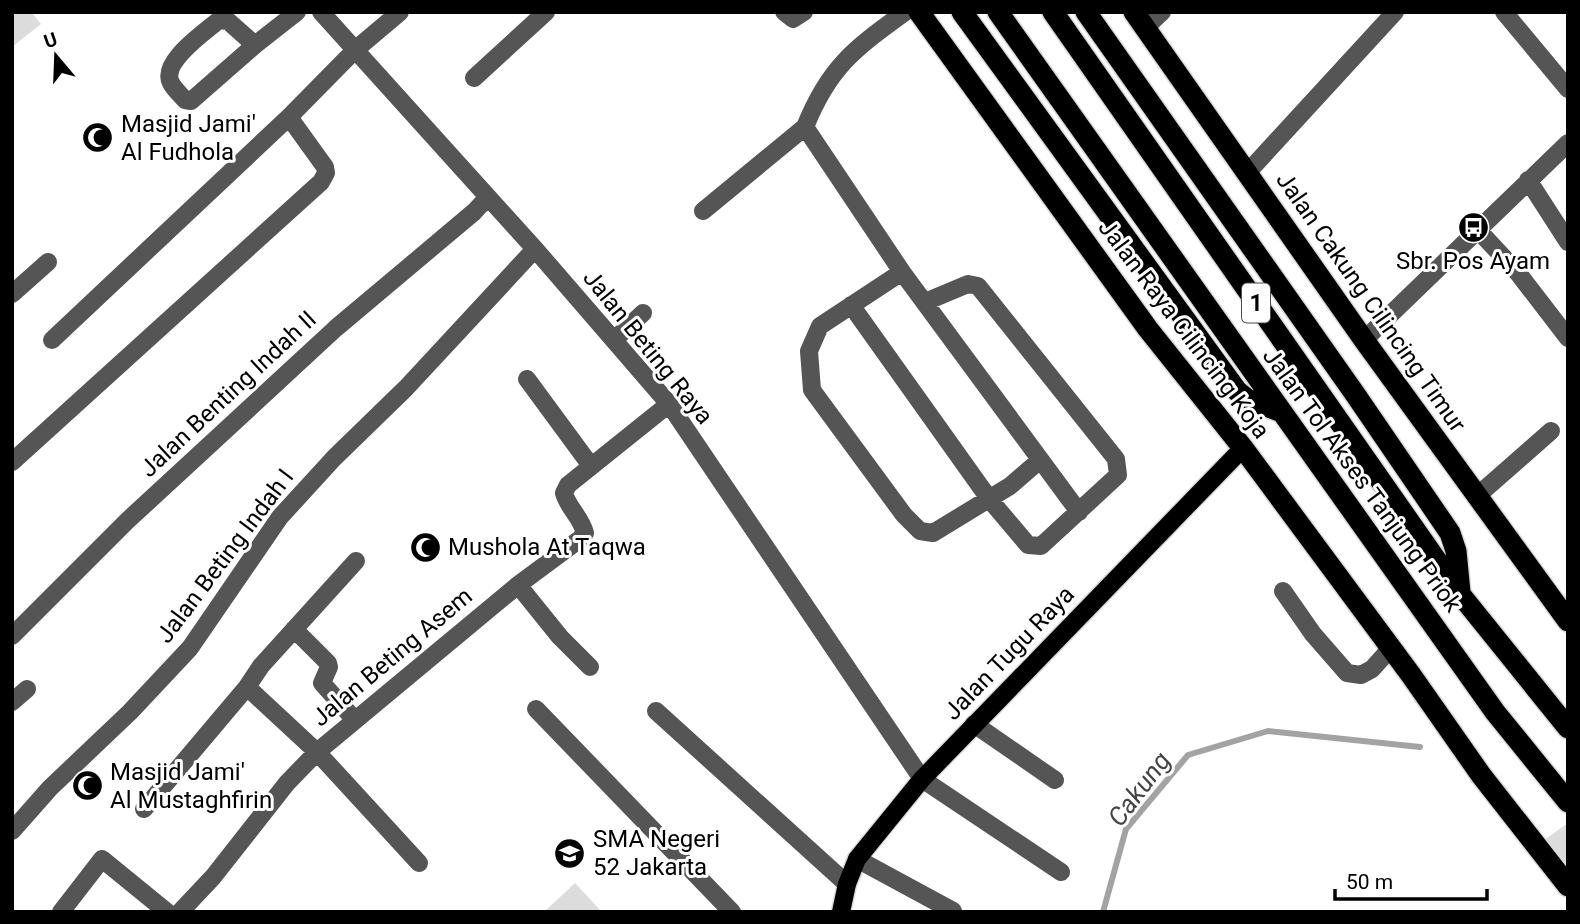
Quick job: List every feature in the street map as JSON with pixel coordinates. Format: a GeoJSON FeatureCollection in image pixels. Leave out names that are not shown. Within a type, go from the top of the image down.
{"type":"FeatureCollection","features":[{"type":"Feature","properties":{"kind":"highway","name":"Jalan Raya Cilincing Koja"},"geometry":{"type":"LineString","coordinates":[[919,12],[1148,329],[1243,448],[1481,775],[1568,886]]}},
{"type":"Feature","properties":{"kind":"highway"},"geometry":{"type":"LineString","coordinates":[[962,12],[1237,391],[1247,399],[1279,411]]}},
{"type":"Feature","properties":{"kind":"highway","name":"Jalan Tol Akses Tanjung Priok"},"geometry":{"type":"LineString","coordinates":[[998,12],[1495,712],[1568,802]]}},
{"type":"Feature","properties":{"kind":"highway","name":"Jalan Tol Akses Tanjung Priok"},"geometry":{"type":"LineString","coordinates":[[1053,12],[1460,594],[1568,728]]}},
{"type":"Feature","properties":{"kind":"highway"},"geometry":{"type":"LineString","coordinates":[[1086,12],[1450,533],[1456,551],[1460,594]]}},
{"type":"Feature","properties":{"kind":"highway","name":"Jalan Cakung Cilincing Timur"},"geometry":{"type":"LineString","coordinates":[[1139,20],[1364,340],[1568,621]]}},
{"type":"Feature","properties":{"kind":"main road","name":"Jalan Tugu Raya"},"geometry":{"type":"LineString","coordinates":[[841,912],[847,884],[857,859],[922,779],[1243,448]]}},
{"type":"Feature","properties":{"kind":"street","name":"Jalan Beting Raya"},"geometry":{"type":"LineString","coordinates":[[321,12],[535,249],[669,404],[922,779]]}},
{"type":"Feature","properties":{"kind":"street"},"geometry":{"type":"LineString","coordinates":[[52,340],[289,117],[355,50],[400,12]]}},
{"type":"Feature","properties":{"kind":"street"},"geometry":{"type":"LineString","coordinates":[[474,78],[546,12]]}},
{"type":"Feature","properties":{"kind":"street"},"geometry":{"type":"LineString","coordinates":[[784,12],[793,19],[804,12]]}},
{"type":"Feature","properties":{"kind":"street"},"geometry":{"type":"LineString","coordinates":[[703,211],[805,127],[830,76],[858,46],[905,12]]}},
{"type":"Feature","properties":{"kind":"street"},"geometry":{"type":"LineString","coordinates":[[1139,20],[1162,12]]}},
{"type":"Feature","properties":{"kind":"street"},"geometry":{"type":"LineString","coordinates":[[1248,172],[1395,12]]}},
{"type":"Feature","properties":{"kind":"street"},"geometry":{"type":"LineString","coordinates":[[1504,12],[1568,89]]}},
{"type":"Feature","properties":{"kind":"street"},"geometry":{"type":"LineString","coordinates":[[255,45],[228,21],[219,20],[174,59],[169,70],[170,81],[186,100],[191,101],[255,45],[286,15]]}},
{"type":"Feature","properties":{"kind":"street"},"geometry":{"type":"LineString","coordinates":[[12,461],[321,182],[326,173],[325,167],[289,117]]}},
{"type":"Feature","properties":{"kind":"street"},"geometry":{"type":"LineString","coordinates":[[805,127],[902,272],[1079,512]]}},
{"type":"Feature","properties":{"kind":"street"},"geometry":{"type":"LineString","coordinates":[[1364,340],[1568,143]]}},
{"type":"Feature","properties":{"kind":"street"},"geometry":{"type":"LineString","coordinates":[[1528,180],[1568,242]]}},
{"type":"Feature","properties":{"kind":"street","name":"Jalan Benting Indah II"},"geometry":{"type":"LineString","coordinates":[[12,636],[127,521],[336,328],[474,212],[487,198]]}},
{"type":"Feature","properties":{"kind":"street"},"geometry":{"type":"LineString","coordinates":[[1477,229],[1518,274],[1568,338]]}},
{"type":"Feature","properties":{"kind":"street","name":"Jalan Beting Indah I"},"geometry":{"type":"LineString","coordinates":[[16,820],[130,712],[190,648],[281,517],[334,458],[406,388],[535,249]]}},
{"type":"Feature","properties":{"kind":"street"},"geometry":{"type":"LineString","coordinates":[[12,294],[48,262]]}},
{"type":"Feature","properties":{"kind":"street"},"geometry":{"type":"LineString","coordinates":[[902,272],[820,327],[809,351],[812,390],[904,515],[920,531],[933,533],[989,500],[1040,460]]}},
{"type":"Feature","properties":{"kind":"street"},"geometry":{"type":"LineString","coordinates":[[851,304],[989,500],[1028,545],[1041,546],[1118,475],[1116,459],[978,286],[968,284],[925,302]]}},
{"type":"Feature","properties":{"kind":"street"},"geometry":{"type":"LineString","coordinates":[[614,340],[643,313]]}},
{"type":"Feature","properties":{"kind":"street"},"geometry":{"type":"LineString","coordinates":[[527,379],[591,466]]}},
{"type":"Feature","properties":{"kind":"street","name":"Jalan Beting Asem"},"geometry":{"type":"LineString","coordinates":[[180,912],[213,877],[287,783],[317,752],[518,585],[580,539],[585,533],[582,522],[567,504],[564,493],[568,485],[669,404]]}},
{"type":"Feature","properties":{"kind":"street"},"geometry":{"type":"LineString","coordinates":[[1477,496],[1551,430]]}},
{"type":"Feature","properties":{"kind":"street"},"geometry":{"type":"LineString","coordinates":[[145,809],[247,687],[261,666],[356,561]]}},
{"type":"Feature","properties":{"kind":"street"},"geometry":{"type":"LineString","coordinates":[[518,585],[560,637],[590,667]]}},
{"type":"Feature","properties":{"kind":"street"},"geometry":{"type":"LineString","coordinates":[[1283,591],[1313,634],[1346,673],[1361,675],[1372,669],[1390,649]]}},
{"type":"Feature","properties":{"kind":"street"},"geometry":{"type":"LineString","coordinates":[[294,629],[328,663],[329,667],[322,683],[355,719]]}},
{"type":"Feature","properties":{"kind":"street"},"geometry":{"type":"LineString","coordinates":[[247,687],[317,752],[419,863]]}},
{"type":"Feature","properties":{"kind":"street"},"geometry":{"type":"LineString","coordinates":[[12,702],[27,689]]}},
{"type":"Feature","properties":{"kind":"street"},"geometry":{"type":"LineString","coordinates":[[536,709],[732,912]]}},
{"type":"Feature","properties":{"kind":"street"},"geometry":{"type":"LineString","coordinates":[[656,711],[847,884]]}},
{"type":"Feature","properties":{"kind":"street"},"geometry":{"type":"LineString","coordinates":[[974,724],[1055,779]]}},
{"type":"Feature","properties":{"kind":"street"},"geometry":{"type":"LineString","coordinates":[[922,779],[1061,872]]}},
{"type":"Feature","properties":{"kind":"street"},"geometry":{"type":"LineString","coordinates":[[61,912],[102,859],[166,912]]}},
{"type":"Feature","properties":{"kind":"street"},"geometry":{"type":"LineString","coordinates":[[857,859],[953,911]]}},
{"type":"Feature","properties":{"kind":"shaded area"},"geometry":{"type":"Polygon","coordinates":[[[12,12],[31,12],[41,24],[12,47],[12,12]]]}},
{"type":"Feature","properties":{"kind":"shaded area"},"geometry":{"type":"Polygon","coordinates":[[[1568,823],[1568,886],[1536,846],[1568,823]]]}},
{"type":"Feature","properties":{"kind":"shaded area"},"geometry":{"type":"Polygon","coordinates":[[[575,883],[602,912],[544,912],[575,883]]]}},
{"type":"Feature","properties":{"kind":"waterway","name":"Cakung"},"geometry":{"type":"LineString","coordinates":[[1103,912],[1126,829],[1188,755],[1268,731],[1420,747]]}},
{"type":"Feature","properties":{"kind":"place","name":"Masjid Jami' Al Fudhola"},"geometry":{"type":"Point","coordinates":[98,138]}},
{"type":"Feature","properties":{"kind":"place","name":"Sbr. Pos Ayam"},"geometry":{"type":"Point","coordinates":[1473,227]}},
{"type":"Feature","properties":{"kind":"place","name":"Mushola At Taqwa"},"geometry":{"type":"Point","coordinates":[425,547]}},
{"type":"Feature","properties":{"kind":"place","name":"Masjid Jami' Al Mustaghfirin"},"geometry":{"type":"Point","coordinates":[87,786]}},
{"type":"Feature","properties":{"kind":"place","name":"SMA Negeri 52 Jakarta"},"geometry":{"type":"Point","coordinates":[570,853]}}]}
